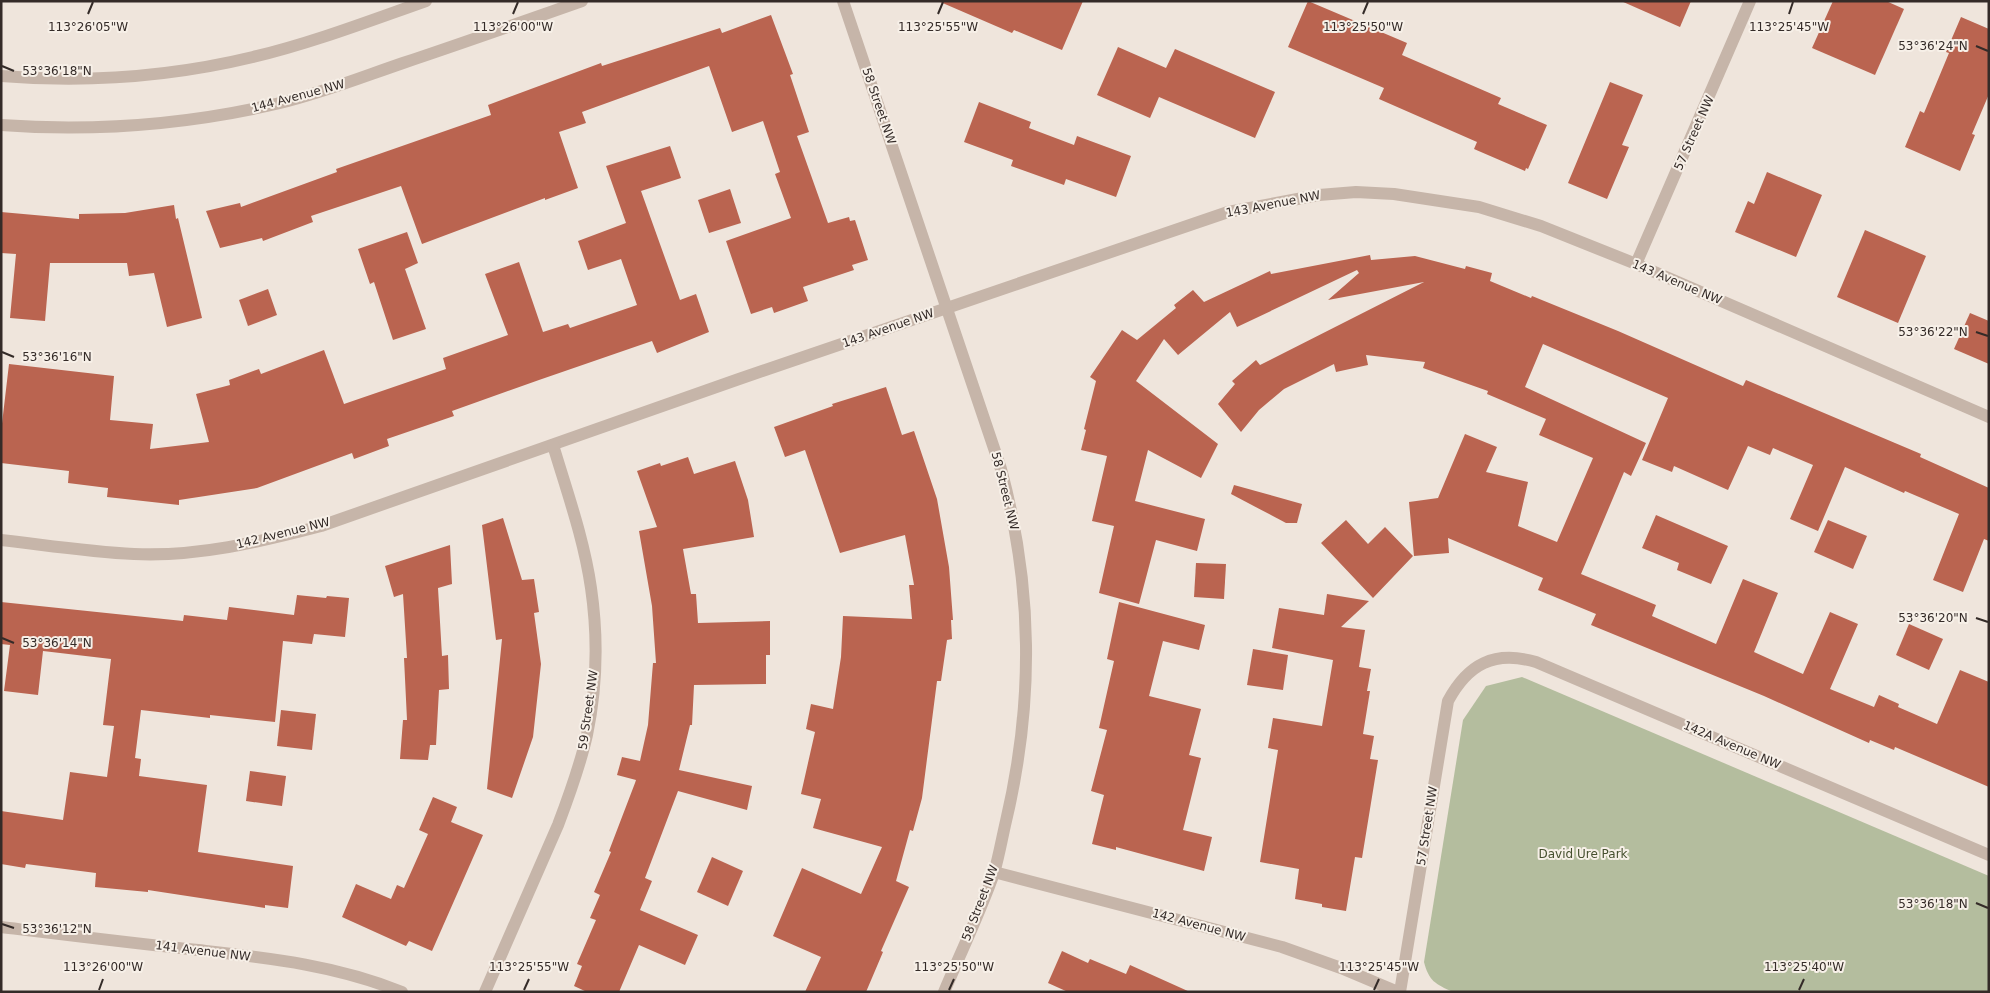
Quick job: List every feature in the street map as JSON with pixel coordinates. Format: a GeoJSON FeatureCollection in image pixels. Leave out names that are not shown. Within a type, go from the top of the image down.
{"type":"FeatureCollection","features":[{"type":"Feature","properties":{"kind":"street"},"geometry":{"type":"LineString","coordinates":[[1,76],[82,80],[131,78],[181,72],[255,57],[426,1]]}},
{"type":"Feature","properties":{"kind":"street","name":"144 Avenue NW"},"geometry":{"type":"LineString","coordinates":[[1,125],[79,129],[137,127],[203,118],[281,102],[347,83],[582,1]]}},
{"type":"Feature","properties":{"kind":"street","name":"58 Street NW"},"geometry":{"type":"LineString","coordinates":[[843,1],[990,432],[1010,502],[1025,605],[1027,679],[1022,733],[1012,796],[994,872],[944,992]]}},
{"type":"Feature","properties":{"kind":"street","name":"57 Street NW"},"geometry":{"type":"LineString","coordinates":[[1636,264],[1750,1]]}},
{"type":"Feature","properties":{"kind":"street","name":"143 Avenue NW"},"geometry":{"type":"LineString","coordinates":[[553,445],[1228,212],[1319,195],[1356,192],[1394,194],[1479,206],[1542,226],[1636,264],[1989,417]]}},
{"type":"Feature","properties":{"kind":"street","name":"142 Avenue NW"},"geometry":{"type":"LineString","coordinates":[[1,540],[135,554],[176,553],[248,544],[321,526],[553,445]]}},
{"type":"Feature","properties":{"kind":"street","name":"59 Street NW"},"geometry":{"type":"LineString","coordinates":[[485,992],[568,798],[578,770],[587,734],[593,694],[596,655],[591,586],[576,522],[553,445]]}},
{"type":"Feature","properties":{"kind":"street","name":"142A Avenue NW"},"geometry":{"type":"LineString","coordinates":[[1473,669],[1497,658],[1510,657],[1536,662],[1989,855]]}},
{"type":"Feature","properties":{"kind":"street","name":"57 Street NW"},"geometry":{"type":"LineString","coordinates":[[1399,992],[1445,714],[1448,702],[1456,686],[1473,669]]}},
{"type":"Feature","properties":{"kind":"street","name":"142 Avenue NW"},"geometry":{"type":"LineString","coordinates":[[994,872],[1282,947],[1341,968],[1399,992]]}},
{"type":"Feature","properties":{"kind":"street","name":"141 Avenue NW"},"geometry":{"type":"LineString","coordinates":[[1,927],[290,961],[357,976],[402,992]]}},
{"type":"Feature","properties":{"kind":"green space","name":"David Ure Park"},"geometry":{"type":"Polygon","coordinates":[[[1522,677],[1989,876],[1989,992],[1453,992],[1437,984],[1428,974],[1424,962],[1463,720],[1486,686],[1522,677]]]}},
{"type":"Feature","properties":{"kind":"building"},"geometry":{"type":"Polygon","coordinates":[[[938,1],[1083,1],[1062,50],[1014,30],[1012,33],[938,1]]]}},
{"type":"Feature","properties":{"kind":"building"},"geometry":{"type":"Polygon","coordinates":[[[1308,1],[1407,43],[1402,55],[1501,98],[1498,104],[1547,125],[1528,169],[1526,168],[1525,171],[1474,149],[1477,142],[1379,99],[1384,88],[1288,47],[1308,1]]]}},
{"type":"Feature","properties":{"kind":"building"},"geometry":{"type":"Polygon","coordinates":[[[1621,1],[1691,1],[1680,27],[1621,1]]]}},
{"type":"Feature","properties":{"kind":"building"},"geometry":{"type":"Polygon","coordinates":[[[1833,1],[1886,1],[1904,9],[1875,75],[1812,48],[1833,1]]]}},
{"type":"Feature","properties":{"kind":"building"},"geometry":{"type":"Polygon","coordinates":[[[771,15],[793,74],[790,75],[809,132],[797,136],[828,223],[849,217],[850,221],[855,220],[868,260],[852,265],[854,270],[803,287],[808,301],[774,313],[772,307],[751,314],[726,241],[791,218],[775,174],[780,172],[763,121],[732,132],[709,66],[582,112],[586,123],[559,132],[578,188],[545,200],[545,198],[422,244],[401,186],[311,216],[313,222],[263,241],[262,238],[220,248],[206,211],[240,203],[241,207],[337,172],[336,169],[491,115],[488,105],[601,63],[602,66],[720,28],[722,33],[771,15]]]}},
{"type":"Feature","properties":{"kind":"building"},"geometry":{"type":"Polygon","coordinates":[[[1961,17],[1989,29],[1989,94],[1972,134],[1975,135],[1960,171],[1905,147],[1920,111],[1924,113],[1949,53],[1946,52],[1961,17]]]}},
{"type":"Feature","properties":{"kind":"building"},"geometry":{"type":"Polygon","coordinates":[[[1118,47],[1166,68],[1175,49],[1275,92],[1255,138],[1159,97],[1150,118],[1097,95],[1118,47]]]}},
{"type":"Feature","properties":{"kind":"building"},"geometry":{"type":"Polygon","coordinates":[[[1610,82],[1643,95],[1622,145],[1629,147],[1607,199],[1568,183],[1610,82]]]}},
{"type":"Feature","properties":{"kind":"building"},"geometry":{"type":"Polygon","coordinates":[[[979,102],[1031,122],[1029,128],[1074,145],[1077,136],[1131,156],[1116,197],[1066,179],[1064,185],[1011,166],[1013,160],[964,142],[979,102]]]}},
{"type":"Feature","properties":{"kind":"building"},"geometry":{"type":"Polygon","coordinates":[[[670,146],[681,178],[641,191],[680,300],[696,294],[709,332],[657,353],[652,341],[452,411],[454,416],[387,439],[389,446],[354,459],[352,453],[257,488],[179,500],[179,505],[107,497],[108,488],[68,483],[69,471],[1,463],[1,432],[9,364],[114,376],[110,420],[153,424],[150,449],[209,442],[196,394],[230,385],[229,380],[259,369],[261,374],[324,350],[344,404],[446,369],[443,358],[508,335],[485,274],[519,262],[543,332],[568,324],[570,328],[637,305],[621,259],[588,270],[578,241],[626,223],[606,166],[670,146]]]}},
{"type":"Feature","properties":{"kind":"building"},"geometry":{"type":"Polygon","coordinates":[[[1767,172],[1822,195],[1796,257],[1735,232],[1748,201],[1754,204],[1767,172]]]}},
{"type":"Feature","properties":{"kind":"building"},"geometry":{"type":"Polygon","coordinates":[[[730,189],[741,223],[709,233],[698,200],[730,189]]]}},
{"type":"Feature","properties":{"kind":"building"},"geometry":{"type":"Polygon","coordinates":[[[174,205],[202,318],[167,327],[154,273],[129,276],[127,263],[50,263],[45,321],[10,318],[16,254],[1,253],[1,212],[79,219],[79,214],[125,213],[174,205]]]}},
{"type":"Feature","properties":{"kind":"building"},"geometry":{"type":"Polygon","coordinates":[[[1865,230],[1926,256],[1898,323],[1837,297],[1865,230]]]}},
{"type":"Feature","properties":{"kind":"building"},"geometry":{"type":"Polygon","coordinates":[[[407,232],[418,263],[405,269],[426,329],[393,340],[374,282],[370,284],[358,249],[407,232]]]}},
{"type":"Feature","properties":{"kind":"building"},"geometry":{"type":"Polygon","coordinates":[[[1370,255],[1371,260],[1415,256],[1465,269],[1466,266],[1492,273],[1490,281],[1618,331],[1743,386],[1746,380],[1921,454],[1920,457],[1989,488],[1989,541],[1984,539],[1963,592],[1933,580],[1959,514],[1905,491],[1904,493],[1845,467],[1818,531],[1790,519],[1813,465],[1773,448],[1770,455],[1748,446],[1728,490],[1674,466],[1672,472],[1642,460],[1668,398],[1543,344],[1525,387],[1646,443],[1631,476],[1624,472],[1581,574],[1656,605],[1652,616],[1716,644],[1743,579],[1778,593],[1754,652],[1803,674],[1830,612],[1858,624],[1830,689],[1874,707],[1879,695],[1899,704],[1898,707],[1937,724],[1960,670],[1989,682],[1989,787],[1895,747],[1894,750],[1870,740],[1869,743],[1764,696],[1591,625],[1596,614],[1538,590],[1543,578],[1448,538],[1449,553],[1414,556],[1409,502],[1438,498],[1465,434],[1497,447],[1486,472],[1528,482],[1518,526],[1557,542],[1593,458],[1539,435],[1546,419],[1487,394],[1488,391],[1423,368],[1425,362],[1366,355],[1368,365],[1336,372],[1334,364],[1284,389],[1259,410],[1241,432],[1218,404],[1235,384],[1232,381],[1256,360],[1260,365],[1424,282],[1328,300],[1359,273],[1357,270],[1237,327],[1230,312],[1178,355],[1164,339],[1136,381],[1218,444],[1201,478],[1148,450],[1135,501],[1205,519],[1197,551],[1156,540],[1139,604],[1099,593],[1114,526],[1092,521],[1107,456],[1081,450],[1086,430],[1084,429],[1096,381],[1090,377],[1122,330],[1137,340],[1176,308],[1174,305],[1193,290],[1204,302],[1270,271],[1271,274],[1370,255]]]}},
{"type":"Feature","properties":{"kind":"building"},"geometry":{"type":"Polygon","coordinates":[[[268,289],[277,315],[248,326],[239,300],[268,289]]]}},
{"type":"Feature","properties":{"kind":"building"},"geometry":{"type":"Polygon","coordinates":[[[1970,313],[1989,321],[1989,364],[1954,349],[1970,313]]]}},
{"type":"Feature","properties":{"kind":"building"},"geometry":{"type":"Polygon","coordinates":[[[886,387],[902,435],[914,431],[937,499],[949,567],[953,620],[951,620],[952,639],[947,640],[941,681],[937,681],[922,798],[913,831],[910,830],[896,881],[909,887],[881,951],[883,952],[866,992],[805,992],[821,957],[773,936],[802,868],[861,894],[882,847],[813,828],[821,799],[801,794],[815,732],[806,729],[811,704],[833,709],[841,657],[843,616],[912,619],[909,585],[914,585],[905,535],[840,553],[805,450],[785,457],[774,427],[833,406],[832,404],[886,387]]]}},
{"type":"Feature","properties":{"kind":"building"},"geometry":{"type":"Polygon","coordinates":[[[688,457],[694,474],[735,461],[748,500],[754,537],[683,549],[691,594],[696,594],[698,623],[770,621],[770,655],[766,655],[766,684],[694,685],[692,725],[690,725],[679,770],[752,786],[747,810],[678,791],[645,878],[652,881],[640,910],[698,935],[685,965],[639,945],[619,992],[587,992],[574,986],[582,966],[577,964],[596,920],[590,918],[600,895],[594,892],[611,852],[609,851],[636,780],[617,775],[622,757],[640,761],[648,725],[653,663],[656,663],[652,606],[639,531],[657,527],[637,471],[660,463],[661,466],[688,457]]]}},
{"type":"Feature","properties":{"kind":"building"},"geometry":{"type":"Polygon","coordinates":[[[1234,485],[1302,504],[1297,523],[1286,523],[1231,494],[1234,485]]]}},
{"type":"Feature","properties":{"kind":"building"},"geometry":{"type":"Polygon","coordinates":[[[1656,515],[1728,546],[1711,584],[1677,570],[1679,563],[1642,548],[1656,515]]]}},
{"type":"Feature","properties":{"kind":"building"},"geometry":{"type":"Polygon","coordinates":[[[503,518],[522,580],[534,579],[539,612],[534,613],[541,664],[533,737],[512,798],[487,789],[502,639],[496,640],[482,525],[503,518]]]}},
{"type":"Feature","properties":{"kind":"building"},"geometry":{"type":"Polygon","coordinates":[[[1346,520],[1368,544],[1385,527],[1413,556],[1373,598],[1321,543],[1346,520]]]}},
{"type":"Feature","properties":{"kind":"building"},"geometry":{"type":"Polygon","coordinates":[[[1828,520],[1867,536],[1853,569],[1814,552],[1828,520]]]}},
{"type":"Feature","properties":{"kind":"building"},"geometry":{"type":"Polygon","coordinates":[[[450,545],[452,584],[438,588],[442,656],[448,655],[449,689],[439,690],[436,745],[430,745],[428,760],[400,759],[403,720],[407,720],[404,658],[407,658],[403,594],[394,597],[385,566],[450,545]]]}},
{"type":"Feature","properties":{"kind":"building"},"geometry":{"type":"Polygon","coordinates":[[[1196,563],[1226,564],[1224,599],[1194,597],[1196,563]]]}},
{"type":"Feature","properties":{"kind":"building"},"geometry":{"type":"Polygon","coordinates":[[[1327,594],[1369,601],[1341,627],[1365,630],[1359,667],[1371,669],[1367,691],[1370,691],[1363,734],[1374,736],[1370,759],[1378,760],[1362,858],[1355,857],[1346,911],[1322,907],[1322,904],[1295,899],[1299,869],[1260,862],[1278,750],[1268,748],[1273,718],[1322,726],[1333,660],[1272,648],[1279,608],[1324,615],[1327,594]]]}},
{"type":"Feature","properties":{"kind":"building"},"geometry":{"type":"Polygon","coordinates":[[[297,595],[349,598],[345,637],[314,634],[312,644],[283,641],[275,722],[210,715],[210,718],[141,710],[135,758],[141,759],[139,776],[207,785],[198,852],[293,866],[288,908],[265,905],[265,908],[148,890],[148,892],[95,887],[96,873],[26,864],[25,868],[1,864],[1,811],[63,820],[70,772],[107,777],[114,726],[103,725],[111,659],[43,651],[38,695],[4,691],[10,645],[1,644],[1,602],[183,621],[184,615],[227,620],[229,607],[294,615],[297,595]]]}},
{"type":"Feature","properties":{"kind":"building"},"geometry":{"type":"Polygon","coordinates":[[[1119,602],[1205,625],[1199,650],[1163,641],[1149,696],[1201,709],[1189,755],[1201,758],[1183,830],[1212,837],[1204,871],[1116,847],[1116,850],[1092,844],[1104,795],[1091,791],[1107,730],[1099,728],[1114,661],[1107,659],[1119,602]]]}},
{"type":"Feature","properties":{"kind":"building"},"geometry":{"type":"Polygon","coordinates":[[[1909,624],[1943,639],[1929,670],[1896,655],[1909,624]]]}},
{"type":"Feature","properties":{"kind":"building"},"geometry":{"type":"Polygon","coordinates":[[[1253,649],[1288,655],[1283,690],[1247,685],[1253,649]]]}},
{"type":"Feature","properties":{"kind":"building"},"geometry":{"type":"Polygon","coordinates":[[[281,710],[316,714],[312,750],[277,746],[281,710]]]}},
{"type":"Feature","properties":{"kind":"building"},"geometry":{"type":"Polygon","coordinates":[[[250,771],[286,776],[282,806],[246,801],[250,771]]]}},
{"type":"Feature","properties":{"kind":"building"},"geometry":{"type":"Polygon","coordinates":[[[433,797],[457,807],[451,822],[483,835],[432,951],[409,941],[406,946],[342,917],[356,884],[391,899],[397,885],[404,888],[428,834],[419,830],[433,797]]]}},
{"type":"Feature","properties":{"kind":"building"},"geometry":{"type":"Polygon","coordinates":[[[712,857],[743,871],[728,906],[697,892],[712,857]]]}},
{"type":"Feature","properties":{"kind":"building"},"geometry":{"type":"Polygon","coordinates":[[[1062,951],[1088,963],[1090,959],[1126,974],[1130,965],[1190,992],[1068,992],[1048,983],[1062,951]]]}}]}
